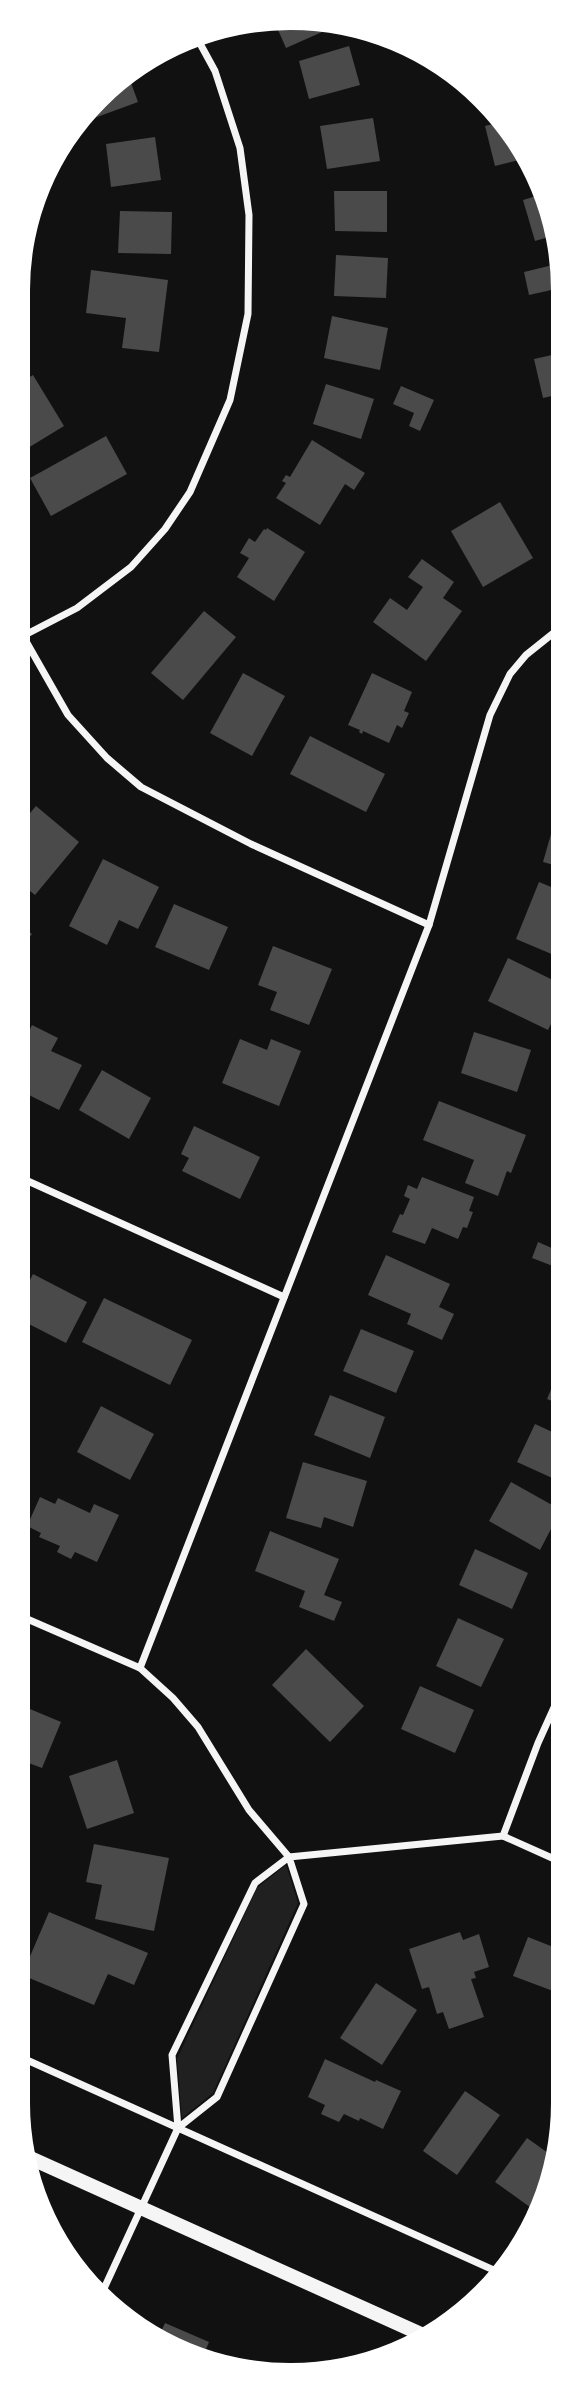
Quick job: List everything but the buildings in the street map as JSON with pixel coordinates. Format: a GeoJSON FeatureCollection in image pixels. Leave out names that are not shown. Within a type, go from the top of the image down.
{"type":"FeatureCollection","features":[{"type":"Feature","properties":{"kind":"main road"},"geometry":{"type":"LineString","coordinates":[[37,2161],[414,2332]]}},
{"type":"Feature","properties":{"kind":"street"},"geometry":{"type":"LineString","coordinates":[[30,629],[77,608],[131,567],[190,492],[230,400],[247,314],[249,215],[240,148],[215,71],[201,46]]}},
{"type":"Feature","properties":{"kind":"street"},"geometry":{"type":"LineString","coordinates":[[140,1668],[429,925],[490,715],[510,674],[526,655],[551,635]]}},
{"type":"Feature","properties":{"kind":"street"},"geometry":{"type":"LineString","coordinates":[[30,649],[68,715],[107,758],[141,787],[251,844],[429,925]]}},
{"type":"Feature","properties":{"kind":"street"},"geometry":{"type":"LineString","coordinates":[[30,1182],[285,1297]]}},
{"type":"Feature","properties":{"kind":"street"},"geometry":{"type":"LineString","coordinates":[[30,1620],[140,1668],[173,1698],[198,1727],[249,1810],[289,1857],[304,1904],[217,2097],[178,2128],[105,2286]]}},
{"type":"Feature","properties":{"kind":"street"},"geometry":{"type":"LineString","coordinates":[[503,1836],[551,1714]]}},
{"type":"Feature","properties":{"kind":"street"},"geometry":{"type":"LineString","coordinates":[[178,2128],[172,2055],[255,1883],[289,1857],[503,1836],[551,1858]]}},
{"type":"Feature","properties":{"kind":"street"},"geometry":{"type":"LineString","coordinates":[[30,2061],[491,2269]]}},
{"type":"Feature","properties":{"kind":"shaded area"},"geometry":{"type":"Polygon","coordinates":[[[286,1865],[298,1903],[213,2093],[182,2118],[177,2059],[257,1888],[286,1865]]]}}]}
